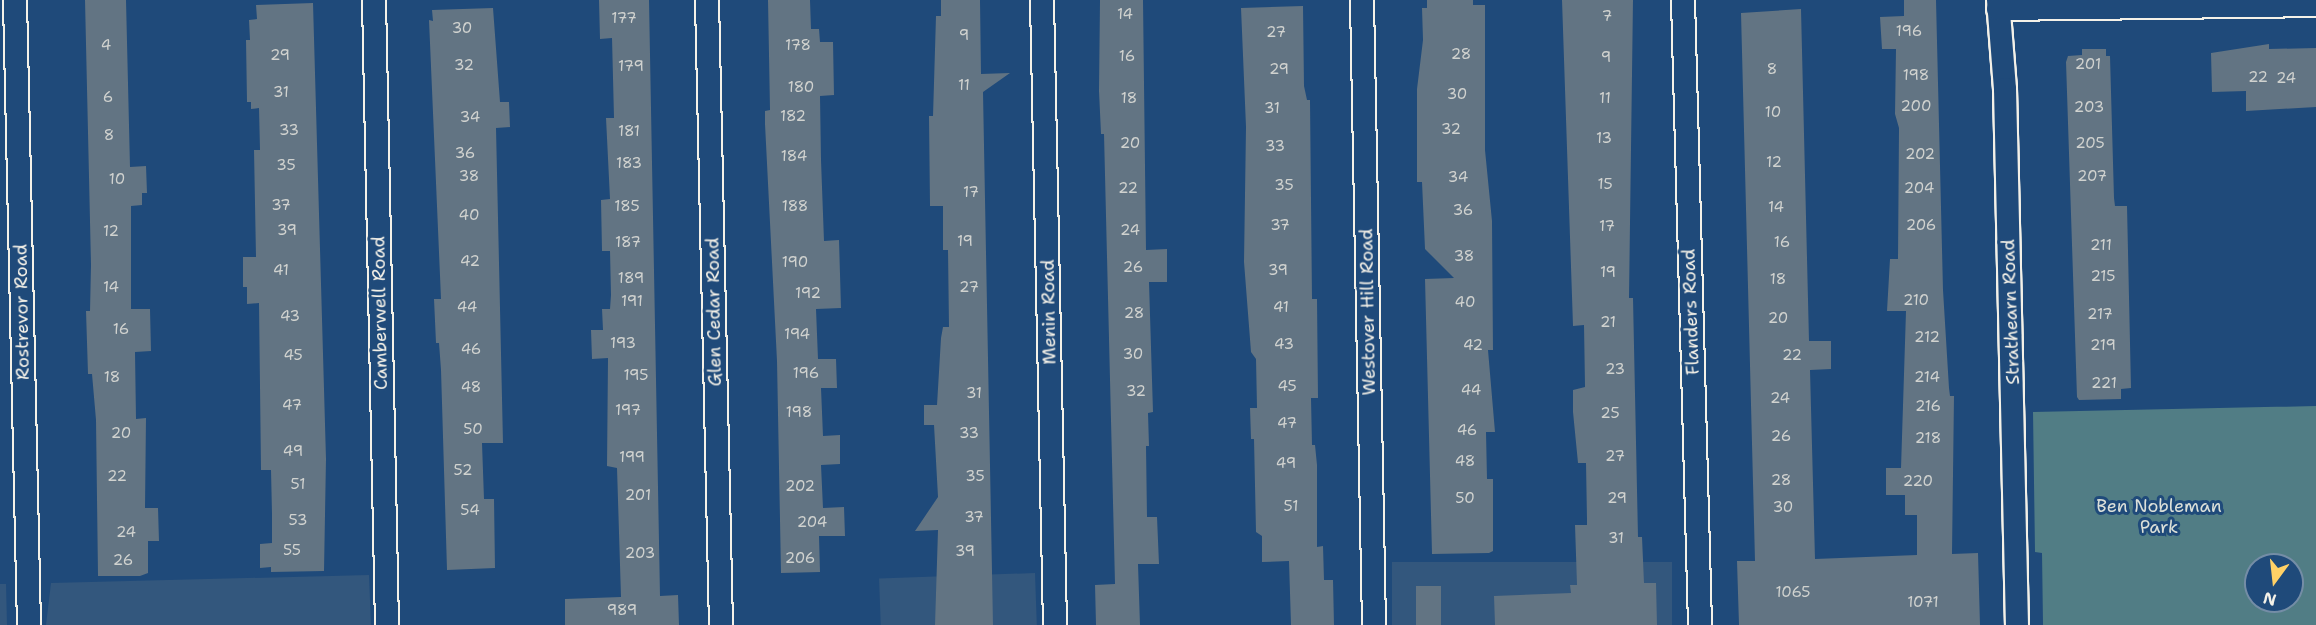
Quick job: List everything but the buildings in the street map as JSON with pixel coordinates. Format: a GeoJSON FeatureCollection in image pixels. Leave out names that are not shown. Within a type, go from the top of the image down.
{"type":"FeatureCollection","features":[{"type":"Feature","properties":{"kind":"street","name":"Rostrevor Road"},"geometry":{"type":"LineString","coordinates":[[15,0],[29,625]]}},
{"type":"Feature","properties":{"kind":"street","name":"Camberwell Road"},"geometry":{"type":"LineString","coordinates":[[374,0],[387,625]]}},
{"type":"Feature","properties":{"kind":"street","name":"Glen Cedar Road"},"geometry":{"type":"LineString","coordinates":[[707,0],[721,625]]}},
{"type":"Feature","properties":{"kind":"street","name":"Menin Road"},"geometry":{"type":"LineString","coordinates":[[1042,0],[1055,625]]}},
{"type":"Feature","properties":{"kind":"street","name":"Westover Hill Road"},"geometry":{"type":"LineString","coordinates":[[1362,0],[1374,625]]}},
{"type":"Feature","properties":{"kind":"street","name":"Flanders Road"},"geometry":{"type":"LineString","coordinates":[[1683,0],[1700,625]]}},
{"type":"Feature","properties":{"kind":"street"},"geometry":{"type":"LineString","coordinates":[[1998,4],[2316,5]]}},
{"type":"Feature","properties":{"kind":"street","name":"Strathearn Road"},"geometry":{"type":"LineString","coordinates":[[1998,4],[2005,89],[2017,625]]}},
{"type":"Feature","properties":{"kind":"shaded area"},"geometry":{"type":"Polygon","coordinates":[[[1392,562],[1672,562],[1672,625],[1392,625],[1392,562]]]}},
{"type":"Feature","properties":{"kind":"shaded area"},"geometry":{"type":"Polygon","coordinates":[[[1035,573],[1037,625],[881,625],[879,578],[1035,573]]]}},
{"type":"Feature","properties":{"kind":"shaded area"},"geometry":{"type":"Polygon","coordinates":[[[369,575],[371,625],[46,625],[51,583],[369,575]]]}},
{"type":"Feature","properties":{"kind":"shaded area"},"geometry":{"type":"Polygon","coordinates":[[[0,584],[6,584],[7,625],[0,625],[0,584]]]}},
{"type":"Feature","properties":{"kind":"green space","name":"Ben Nobleman Park"},"geometry":{"type":"Polygon","coordinates":[[[2316,406],[2316,625],[2043,625],[2042,553],[2035,552],[2033,412],[2316,406]]]}}]}
